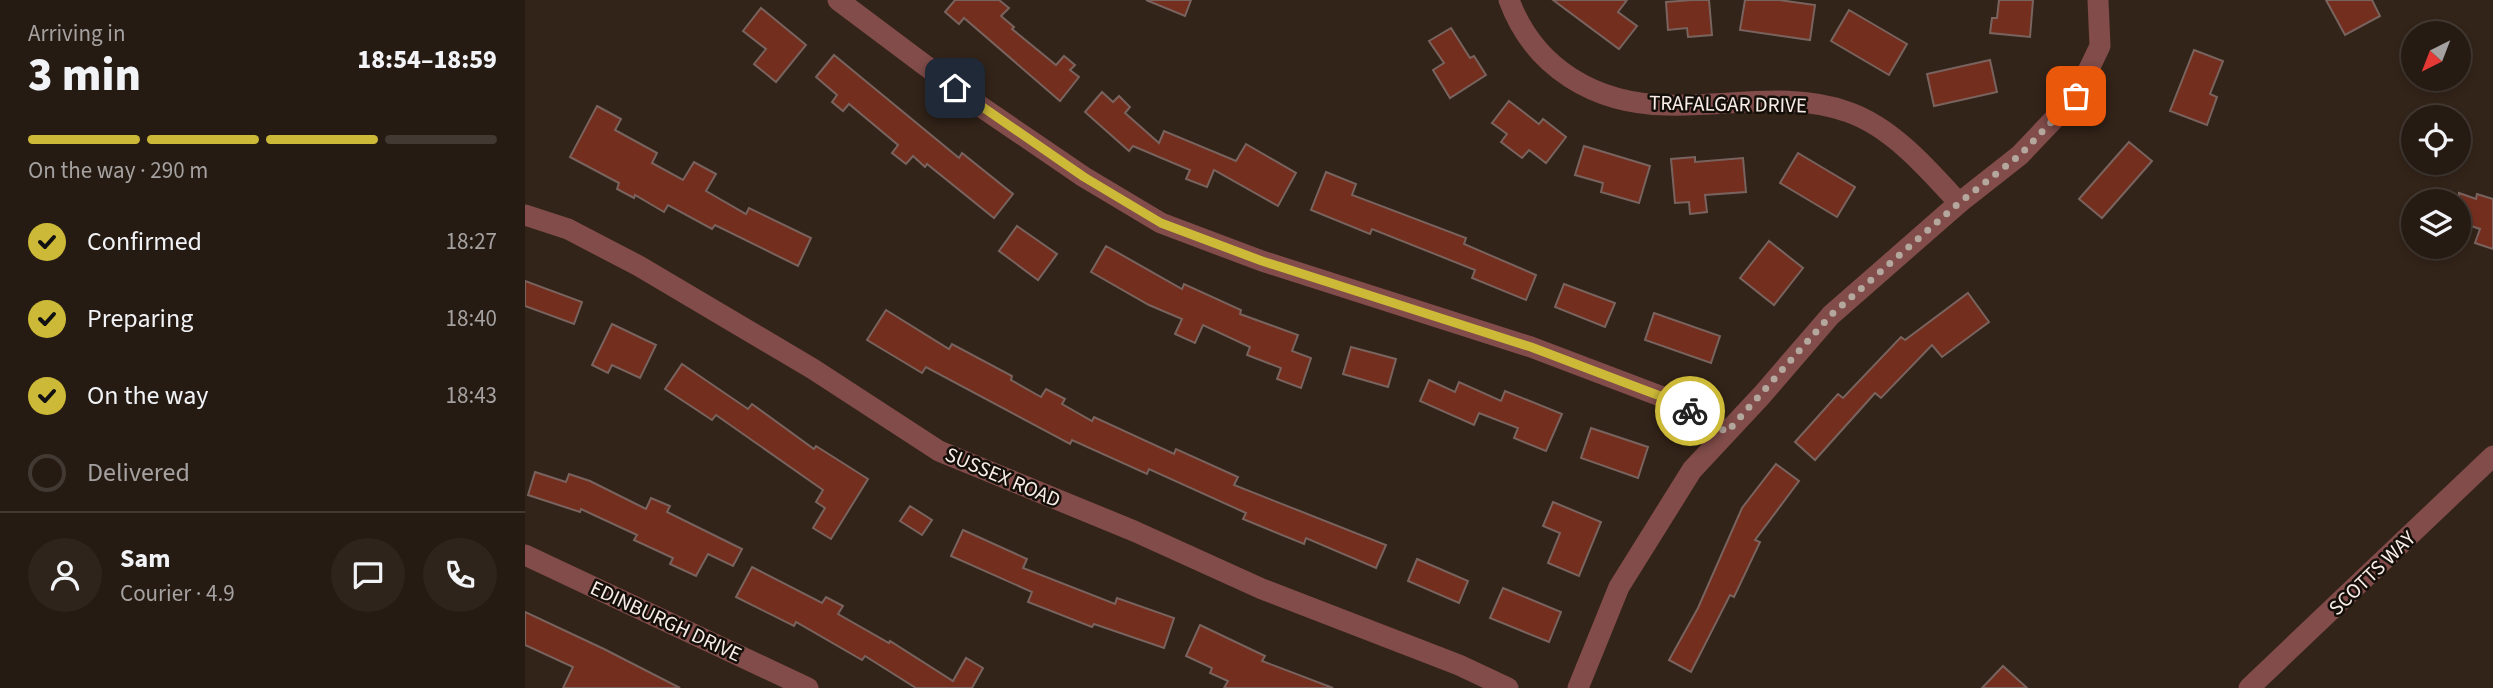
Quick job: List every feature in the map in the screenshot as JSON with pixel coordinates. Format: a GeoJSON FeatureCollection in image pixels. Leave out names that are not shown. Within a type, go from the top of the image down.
{"type":"FeatureCollection","features":[{"type":"Feature","properties":{"kind":"street"},"geometry":{"type":"LineString","coordinates":[[838,0],[974,102],[1084,177],[1161,223],[1262,261],[1531,347],[1668,399],[1727,432]]}},
{"type":"Feature","properties":{"kind":"street","name":"TRAFALGAR DRIVE"},"geometry":{"type":"LineString","coordinates":[[1509,0],[1538,54],[1574,80],[1622,100],[1667,105],[1731,101],[1791,102],[1848,112],[1884,132],[1927,169],[1959,203]]}},
{"type":"Feature","properties":{"kind":"street"},"geometry":{"type":"LineString","coordinates":[[1578,688],[1619,587],[1654,526],[1692,470],[1831,315],[1959,203],[2020,155],[2076,96],[2100,46],[2098,0]]}},
{"type":"Feature","properties":{"kind":"street","name":"SUSSEX ROAD"},"geometry":{"type":"LineString","coordinates":[[525,215],[568,229],[639,266],[813,369],[939,451],[1134,531],[1262,589],[1459,665],[1508,688]]}},
{"type":"Feature","properties":{"kind":"street","name":"SCOTTS WAY"},"geometry":{"type":"LineString","coordinates":[[2249,688],[2493,456]]}},
{"type":"Feature","properties":{"kind":"street","name":"EDINBURGH DRIVE"},"geometry":{"type":"LineString","coordinates":[[525,555],[807,688]]}},
{"type":"Feature","properties":{"kind":"building"},"geometry":{"type":"Polygon","coordinates":[[[955,0],[999,0],[1009,8],[1001,16],[1014,27],[1012,29],[1056,65],[1064,56],[1075,65],[1070,70],[1079,77],[1060,101],[964,18],[959,24],[945,12],[955,0]]]}},
{"type":"Feature","properties":{"kind":"building"},"geometry":{"type":"Polygon","coordinates":[[[1146,0],[1191,0],[1185,16],[1146,0]]]}},
{"type":"Feature","properties":{"kind":"building"},"geometry":{"type":"Polygon","coordinates":[[[1553,0],[1627,0],[1618,12],[1637,26],[1619,49],[1553,0]]]}},
{"type":"Feature","properties":{"kind":"building"},"geometry":{"type":"Polygon","coordinates":[[[1709,0],[1712,35],[1688,37],[1687,28],[1668,30],[1666,2],[1709,0]]]}},
{"type":"Feature","properties":{"kind":"building"},"geometry":{"type":"Polygon","coordinates":[[[1745,0],[1779,0],[1815,5],[1810,40],[1740,30],[1745,0]]]}},
{"type":"Feature","properties":{"kind":"building"},"geometry":{"type":"Polygon","coordinates":[[[1999,0],[2033,0],[2030,37],[1990,33],[1992,18],[1997,18],[1999,0]]]}},
{"type":"Feature","properties":{"kind":"building"},"geometry":{"type":"Polygon","coordinates":[[[2326,0],[2372,0],[2380,16],[2345,35],[2326,0]]]}},
{"type":"Feature","properties":{"kind":"building"},"geometry":{"type":"Polygon","coordinates":[[[761,8],[806,45],[776,82],[754,64],[766,49],[743,31],[761,8]]]}},
{"type":"Feature","properties":{"kind":"building"},"geometry":{"type":"Polygon","coordinates":[[[1849,10],[1907,44],[1889,75],[1831,41],[1849,10]]]}},
{"type":"Feature","properties":{"kind":"building"},"geometry":{"type":"Polygon","coordinates":[[[1451,28],[1470,58],[1474,56],[1486,75],[1450,98],[1433,70],[1444,63],[1429,41],[1451,28]]]}},
{"type":"Feature","properties":{"kind":"building"},"geometry":{"type":"Polygon","coordinates":[[[2194,50],[2223,61],[2210,94],[2217,97],[2207,125],[2170,111],[2194,50]]]}},
{"type":"Feature","properties":{"kind":"building"},"geometry":{"type":"Polygon","coordinates":[[[834,55],[959,158],[962,153],[1013,194],[994,218],[927,164],[925,167],[913,156],[906,164],[892,153],[898,145],[849,104],[843,111],[832,102],[837,95],[816,77],[834,55]]]}},
{"type":"Feature","properties":{"kind":"building"},"geometry":{"type":"Polygon","coordinates":[[[1990,60],[1997,92],[1934,106],[1927,74],[1990,60]]]}},
{"type":"Feature","properties":{"kind":"building"},"geometry":{"type":"Polygon","coordinates":[[[1102,92],[1113,102],[1119,96],[1130,107],[1125,113],[1159,143],[1164,131],[1236,161],[1246,144],[1296,173],[1278,206],[1214,170],[1207,187],[1186,179],[1190,170],[1133,146],[1129,151],[1085,112],[1102,92]]]}},
{"type":"Feature","properties":{"kind":"building"},"geometry":{"type":"Polygon","coordinates":[[[1509,101],[1539,124],[1543,119],[1566,137],[1546,163],[1529,150],[1522,158],[1501,142],[1507,134],[1492,123],[1509,101]]]}},
{"type":"Feature","properties":{"kind":"building"},"geometry":{"type":"Polygon","coordinates":[[[597,106],[621,119],[615,130],[657,153],[652,163],[683,180],[694,162],[716,174],[706,191],[746,214],[749,208],[811,238],[798,266],[715,225],[712,229],[668,205],[664,212],[635,195],[634,198],[617,189],[619,183],[570,157],[597,106]]]}},
{"type":"Feature","properties":{"kind":"building"},"geometry":{"type":"Polygon","coordinates":[[[2129,142],[2152,161],[2102,218],[2079,199],[2129,142]]]}},
{"type":"Feature","properties":{"kind":"building"},"geometry":{"type":"Polygon","coordinates":[[[1584,146],[1650,166],[1639,203],[1601,192],[1603,183],[1575,175],[1584,146]]]}},
{"type":"Feature","properties":{"kind":"building"},"geometry":{"type":"Polygon","coordinates":[[[1798,153],[1855,187],[1837,217],[1780,183],[1798,153]]]}},
{"type":"Feature","properties":{"kind":"building"},"geometry":{"type":"Polygon","coordinates":[[[1695,157],[1695,162],[1743,158],[1746,192],[1705,195],[1707,212],[1690,214],[1689,202],[1675,203],[1671,159],[1695,157]]]}},
{"type":"Feature","properties":{"kind":"building"},"geometry":{"type":"Polygon","coordinates":[[[1326,172],[1356,184],[1352,195],[1466,238],[1464,244],[1536,275],[1526,300],[1472,278],[1475,270],[1372,229],[1370,234],[1311,210],[1326,172]]]}},
{"type":"Feature","properties":{"kind":"building"},"geometry":{"type":"Polygon","coordinates":[[[2477,194],[2493,199],[2493,249],[2475,243],[2480,229],[2471,226],[2471,197],[2476,199],[2477,194]]]}},
{"type":"Feature","properties":{"kind":"building"},"geometry":{"type":"Polygon","coordinates":[[[1017,226],[1057,254],[1038,280],[999,251],[1017,226]]]}},
{"type":"Feature","properties":{"kind":"building"},"geometry":{"type":"Polygon","coordinates":[[[1769,241],[1803,268],[1774,305],[1740,278],[1769,241]]]}},
{"type":"Feature","properties":{"kind":"building"},"geometry":{"type":"Polygon","coordinates":[[[1106,246],[1182,289],[1184,284],[1241,310],[1240,314],[1298,335],[1292,351],[1311,358],[1301,388],[1277,379],[1281,368],[1247,355],[1250,347],[1203,325],[1195,343],[1175,334],[1182,319],[1149,305],[1091,272],[1106,246]]]}},
{"type":"Feature","properties":{"kind":"building"},"geometry":{"type":"Polygon","coordinates":[[[525,281],[582,302],[574,324],[525,306],[525,281]]]}},
{"type":"Feature","properties":{"kind":"building"},"geometry":{"type":"Polygon","coordinates":[[[1564,284],[1615,303],[1605,327],[1555,307],[1564,284]]]}},
{"type":"Feature","properties":{"kind":"building"},"geometry":{"type":"Polygon","coordinates":[[[1968,293],[1989,322],[1942,357],[1932,345],[1881,398],[1875,393],[1815,460],[1795,442],[1838,394],[1843,398],[1901,337],[1905,340],[1968,293]]]}},
{"type":"Feature","properties":{"kind":"building"},"geometry":{"type":"Polygon","coordinates":[[[886,310],[949,349],[952,344],[1012,376],[1011,380],[1041,397],[1046,389],[1065,399],[1062,404],[1092,421],[1094,417],[1174,454],[1176,449],[1238,477],[1234,485],[1386,545],[1376,568],[1306,538],[1304,544],[1243,519],[1246,513],[1149,469],[1147,474],[1072,440],[1070,444],[926,367],[922,373],[867,340],[886,310]]]}},
{"type":"Feature","properties":{"kind":"building"},"geometry":{"type":"Polygon","coordinates":[[[1654,313],[1720,336],[1711,363],[1645,340],[1654,313]]]}},
{"type":"Feature","properties":{"kind":"building"},"geometry":{"type":"Polygon","coordinates":[[[612,324],[656,345],[640,378],[612,365],[608,373],[592,365],[612,324]]]}},
{"type":"Feature","properties":{"kind":"building"},"geometry":{"type":"Polygon","coordinates":[[[1351,347],[1396,359],[1388,387],[1343,374],[1351,347]]]}},
{"type":"Feature","properties":{"kind":"building"},"geometry":{"type":"Polygon","coordinates":[[[682,364],[748,409],[752,404],[814,449],[816,446],[868,479],[831,539],[813,528],[825,508],[816,502],[823,490],[716,415],[712,420],[665,389],[682,364]]]}},
{"type":"Feature","properties":{"kind":"building"},"geometry":{"type":"Polygon","coordinates":[[[1429,380],[1455,392],[1459,382],[1501,401],[1505,391],[1562,414],[1546,451],[1514,438],[1518,428],[1479,413],[1474,425],[1420,401],[1429,380]]]}},
{"type":"Feature","properties":{"kind":"building"},"geometry":{"type":"Polygon","coordinates":[[[1591,428],[1648,447],[1638,478],[1581,458],[1591,428]]]}},
{"type":"Feature","properties":{"kind":"building"},"geometry":{"type":"Polygon","coordinates":[[[1776,464],[1799,481],[1755,540],[1760,542],[1734,597],[1730,595],[1691,672],[1669,660],[1698,608],[1742,508],[1776,464]]]}},
{"type":"Feature","properties":{"kind":"building"},"geometry":{"type":"Polygon","coordinates":[[[535,472],[566,482],[569,474],[590,481],[646,509],[651,498],[670,506],[667,512],[742,549],[733,566],[708,554],[696,576],[670,564],[673,558],[634,540],[637,535],[581,509],[580,512],[528,495],[535,472]]]}},
{"type":"Feature","properties":{"kind":"building"},"geometry":{"type":"Polygon","coordinates":[[[1553,502],[1601,522],[1579,576],[1548,563],[1560,533],[1543,526],[1553,502]]]}},
{"type":"Feature","properties":{"kind":"building"},"geometry":{"type":"Polygon","coordinates":[[[910,506],[932,520],[922,535],[900,521],[910,506]]]}},
{"type":"Feature","properties":{"kind":"building"},"geometry":{"type":"Polygon","coordinates":[[[963,530],[1027,559],[1023,568],[1115,604],[1117,598],[1174,618],[1164,648],[1094,624],[1092,627],[1028,602],[1032,592],[951,556],[963,530]]]}},
{"type":"Feature","properties":{"kind":"building"},"geometry":{"type":"Polygon","coordinates":[[[1417,559],[1468,581],[1459,603],[1408,581],[1417,559]]]}},
{"type":"Feature","properties":{"kind":"building"},"geometry":{"type":"Polygon","coordinates":[[[752,567],[822,603],[826,597],[843,606],[838,614],[889,643],[890,641],[953,681],[966,658],[983,668],[972,688],[916,688],[865,656],[862,660],[796,622],[794,626],[736,597],[752,567]]]}},
{"type":"Feature","properties":{"kind":"building"},"geometry":{"type":"Polygon","coordinates":[[[1503,588],[1561,612],[1549,642],[1490,618],[1503,588]]]}},
{"type":"Feature","properties":{"kind":"building"},"geometry":{"type":"Polygon","coordinates":[[[525,612],[680,688],[563,688],[573,667],[525,645],[525,612]]]}},
{"type":"Feature","properties":{"kind":"building"},"geometry":{"type":"Polygon","coordinates":[[[1200,625],[1265,656],[1262,661],[1333,688],[1224,688],[1228,681],[1210,673],[1212,668],[1186,656],[1200,625]]]}},
{"type":"Feature","properties":{"kind":"building"},"geometry":{"type":"Polygon","coordinates":[[[2003,666],[2027,688],[1982,688],[2003,666]]]}},
{"type":"Feature","properties":{"kind":"way so far"},"geometry":{"type":"LineString","coordinates":[[1690,411],[1727,432],[1831,315],[1959,203],[2020,155],[2076,96]]}},
{"type":"Feature","properties":{"kind":"route"},"geometry":{"type":"LineString","coordinates":[[955,88],[1084,177],[1161,223],[1262,261],[1531,347],[1668,399],[1690,411]]}}]}
